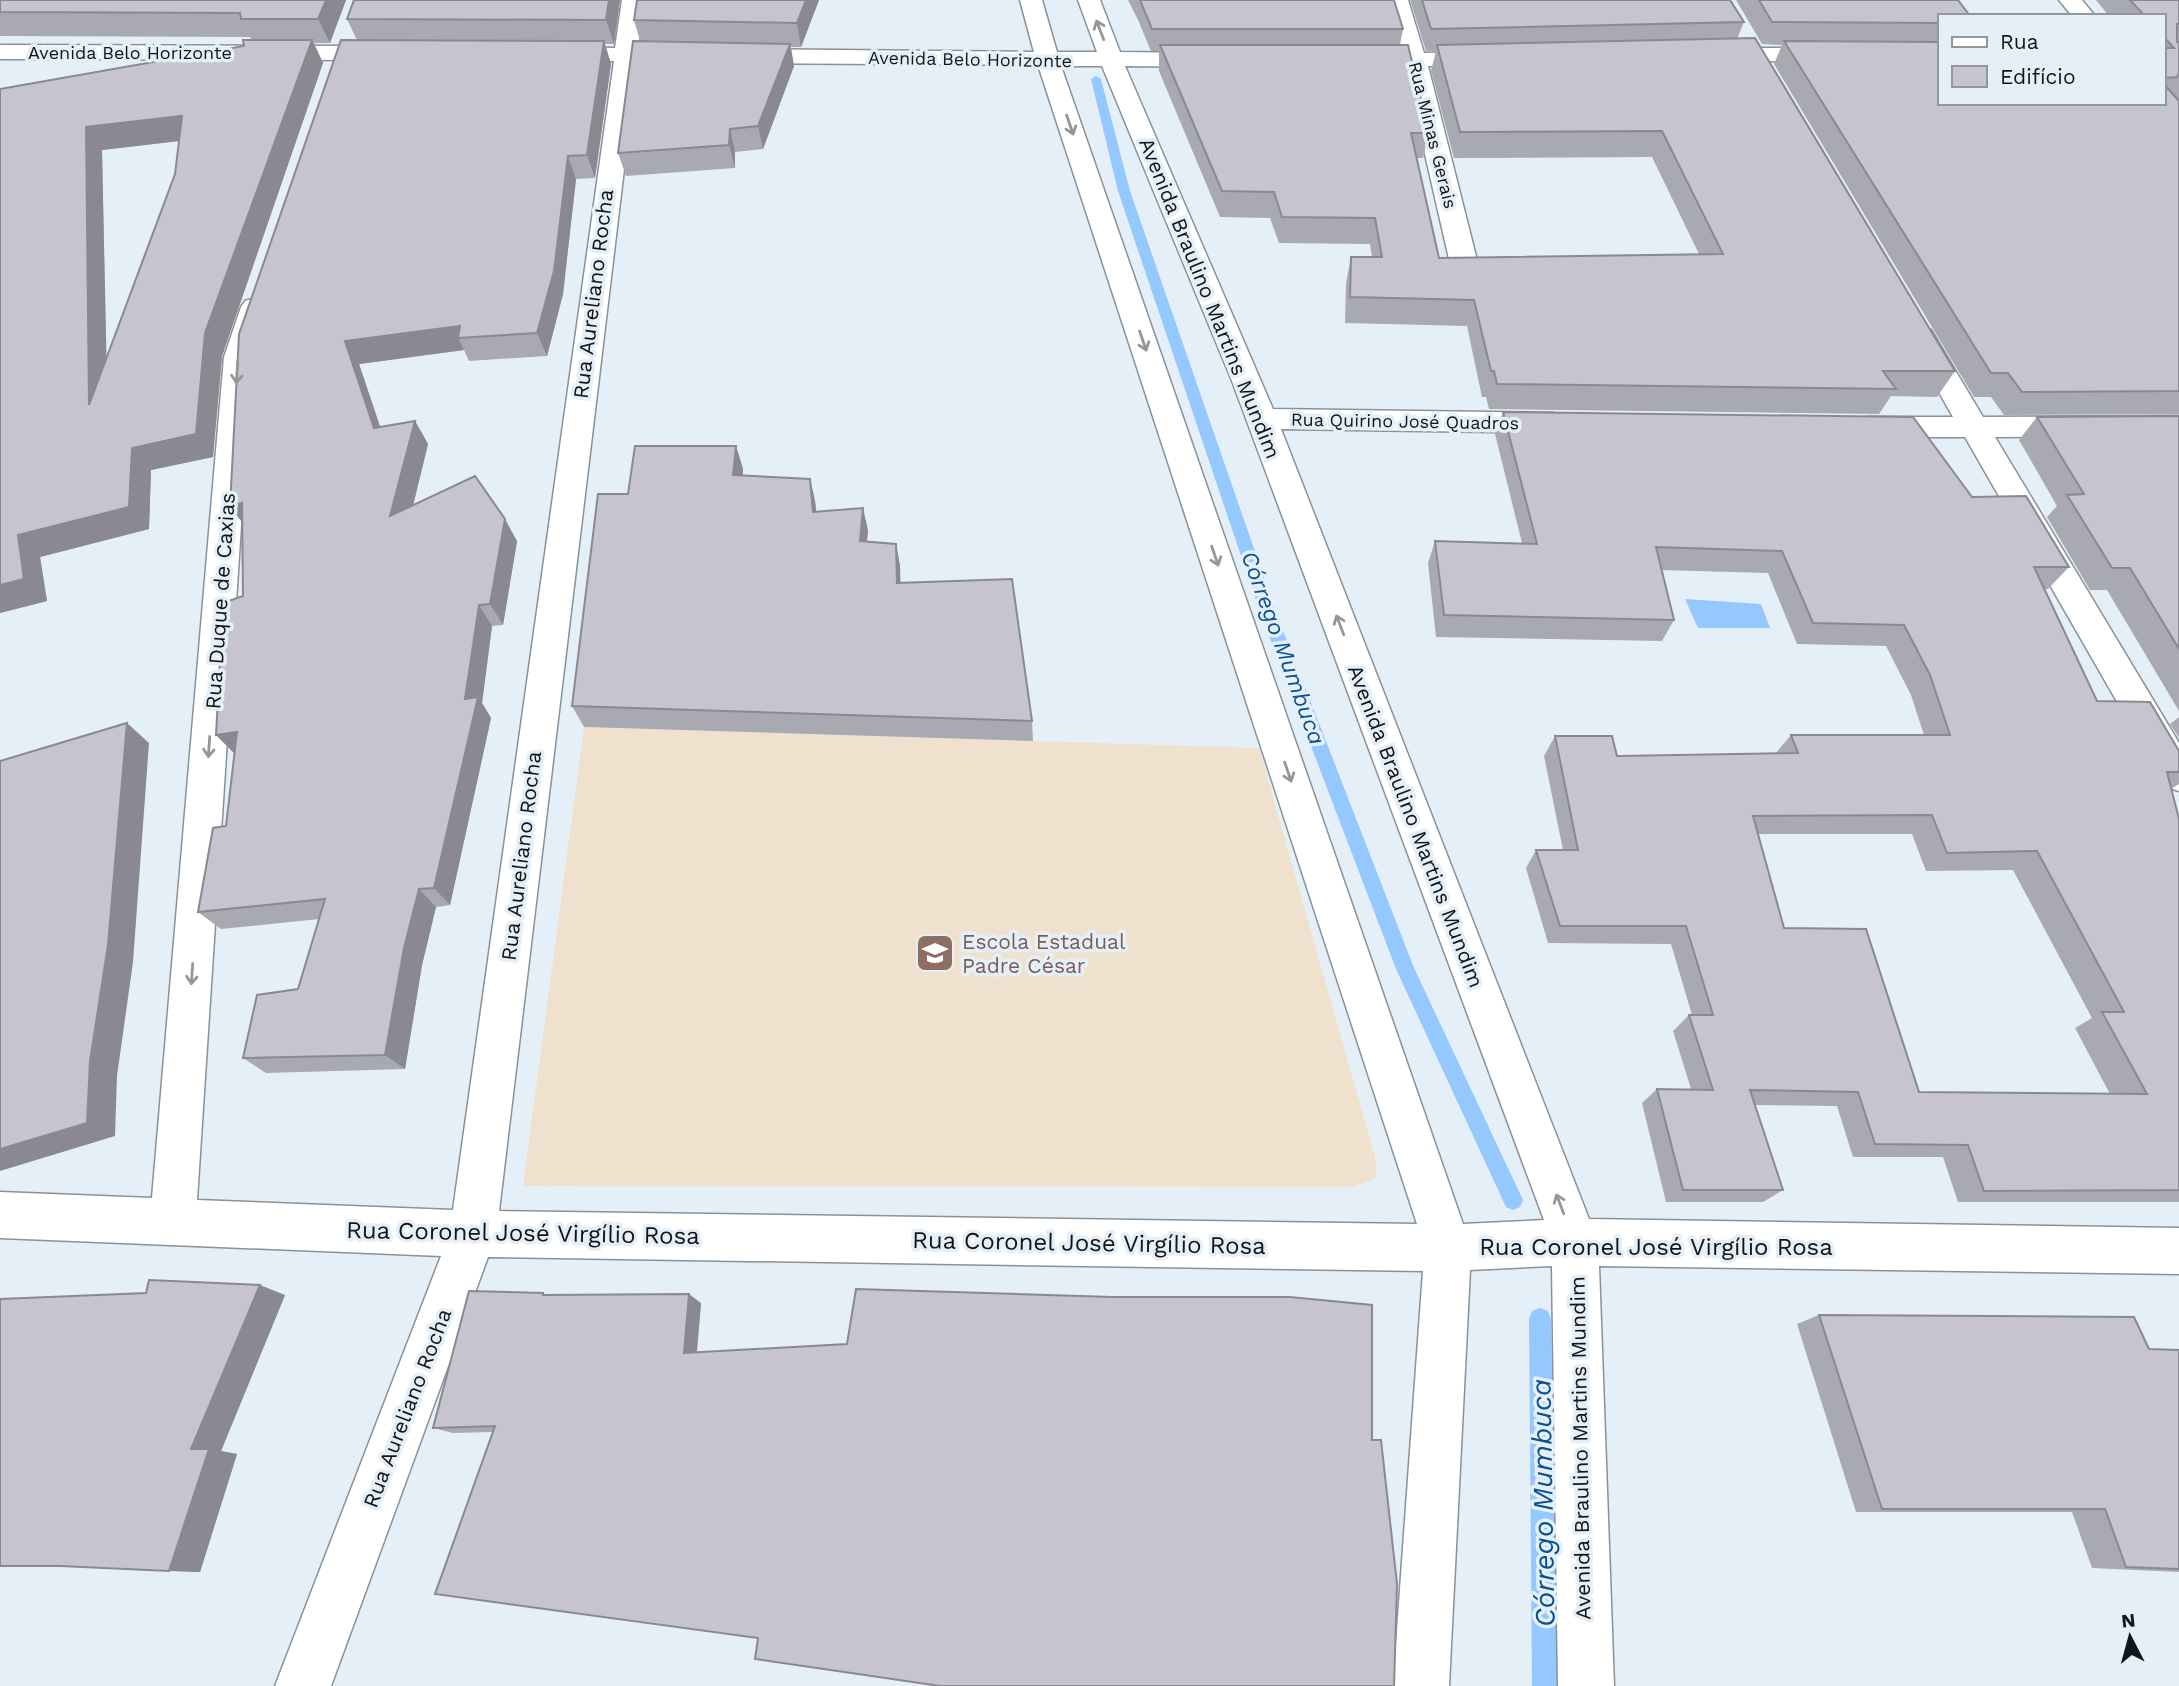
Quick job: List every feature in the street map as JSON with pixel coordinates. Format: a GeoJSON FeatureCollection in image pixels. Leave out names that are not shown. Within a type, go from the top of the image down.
{"type":"FeatureCollection","features":[{"type":"Feature","properties":{"kind":"street","name":"Rua Aureliano Rocha"},"geometry":{"type":"LineString","coordinates":[[303,1686],[472,1234],[633,0]]}},
{"type":"Feature","properties":{"kind":"street"},"geometry":{"type":"LineString","coordinates":[[1031,0],[1048,61],[1448,1248],[1422,1686]]}},
{"type":"Feature","properties":{"kind":"street","name":"Avenida Braulino Martins Mundim"},"geometry":{"type":"LineString","coordinates":[[1089,0],[1111,60],[1261,419],[1575,1242],[1586,1686]]}},
{"type":"Feature","properties":{"kind":"street","name":"Rua Minas Gerais"},"geometry":{"type":"LineString","coordinates":[[1397,0],[1415,61],[1466,271]]}},
{"type":"Feature","properties":{"kind":"street"},"geometry":{"type":"LineString","coordinates":[[2070,0],[2082,14]]}},
{"type":"Feature","properties":{"kind":"street","name":"Avenida Belo Horizonte"},"geometry":{"type":"LineString","coordinates":[[0,52],[409,53]]}},
{"type":"Feature","properties":{"kind":"street","name":"Avenida Belo Horizonte"},"geometry":{"type":"LineString","coordinates":[[530,54],[1048,61],[1231,60]]}},
{"type":"Feature","properties":{"kind":"street"},"geometry":{"type":"LineString","coordinates":[[1685,56],[1846,55]]}},
{"type":"Feature","properties":{"kind":"street"},"geometry":{"type":"LineString","coordinates":[[1333,60],[1509,59]]}},
{"type":"Feature","properties":{"kind":"street","name":"Rua Duque de Caxias"},"geometry":{"type":"LineString","coordinates":[[173,1221],[238,358],[265,278]]}},
{"type":"Feature","properties":{"kind":"street"},"geometry":{"type":"LineString","coordinates":[[1906,311],[2179,776]]}},
{"type":"Feature","properties":{"kind":"street","name":"Rua Quirino José Quadros"},"geometry":{"type":"LineString","coordinates":[[1261,419],[1577,423]]}},
{"type":"Feature","properties":{"kind":"street"},"geometry":{"type":"LineString","coordinates":[[1838,426],[2179,426]]}},
{"type":"Feature","properties":{"kind":"street","name":"Rua Coronel José Virgílio Rosa"},"geometry":{"type":"LineString","coordinates":[[0,1215],[472,1234],[1448,1248],[1575,1242],[2179,1251]]}},
{"type":"Feature","properties":{"kind":"shaded area","name":"Escola Estadual Padre César"},"geometry":{"type":"Polygon","coordinates":[[[584,727],[1259,748],[1375,1157],[1377,1178],[1352,1187],[523,1186],[584,727]]]}},
{"type":"Feature","properties":{"kind":"water"},"geometry":{"type":"Polygon","coordinates":[[[1685,599],[1761,604],[1770,628],[1698,628],[1685,599]]]}},
{"type":"Feature","properties":{"kind":"building"},"geometry":{"type":"Polygon","coordinates":[[[0,0],[326,0],[318,19],[241,19],[240,13],[0,12],[0,0]]]}},
{"type":"Feature","properties":{"kind":"building"},"geometry":{"type":"Polygon","coordinates":[[[354,0],[609,0],[606,20],[347,19],[354,0]]]}},
{"type":"Feature","properties":{"kind":"building"},"geometry":{"type":"Polygon","coordinates":[[[637,0],[806,0],[797,23],[634,20],[637,0]]]}},
{"type":"Feature","properties":{"kind":"building"},"geometry":{"type":"Polygon","coordinates":[[[1140,0],[1394,0],[1403,29],[1152,29],[1140,0]]]}},
{"type":"Feature","properties":{"kind":"building"},"geometry":{"type":"Polygon","coordinates":[[[1422,0],[1730,0],[1744,22],[1431,29],[1422,0]]]}},
{"type":"Feature","properties":{"kind":"building"},"geometry":{"type":"Polygon","coordinates":[[[1759,0],[1958,0],[1968,14],[1938,14],[1938,23],[1772,22],[1759,0]]]}},
{"type":"Feature","properties":{"kind":"building"},"geometry":{"type":"Polygon","coordinates":[[[2130,0],[2179,0],[2177,77],[2165,78],[2165,48],[2174,48],[2165,38],[2165,14],[2143,14],[2130,0]]]}},
{"type":"Feature","properties":{"kind":"building"},"geometry":{"type":"Polygon","coordinates":[[[1755,38],[1955,371],[1883,371],[1896,389],[1497,384],[1494,371],[1491,371],[1474,300],[1350,297],[1351,257],[1382,257],[1375,218],[1282,217],[1274,192],[1222,191],[1160,45],[1408,45],[1429,133],[1411,133],[1439,258],[1723,254],[1662,131],[1460,132],[1437,45],[1755,38]]]}},
{"type":"Feature","properties":{"kind":"building"},"geometry":{"type":"Polygon","coordinates":[[[243,40],[312,40],[205,333],[196,434],[132,448],[129,507],[18,535],[24,579],[0,585],[0,89],[244,46],[243,40]],[[182,116],[86,127],[89,405],[175,174],[182,116]]]}},
{"type":"Feature","properties":{"kind":"building"},"geometry":{"type":"Polygon","coordinates":[[[341,40],[604,41],[587,155],[568,156],[554,271],[537,333],[458,338],[460,326],[345,341],[374,428],[415,421],[390,516],[475,476],[505,519],[490,604],[479,605],[465,699],[478,697],[434,888],[419,889],[404,948],[385,1055],[243,1058],[257,995],[298,989],[325,899],[198,912],[213,828],[226,826],[237,732],[216,735],[223,603],[243,596],[242,503],[230,507],[239,334],[341,40]]]}},
{"type":"Feature","properties":{"kind":"building"},"geometry":{"type":"Polygon","coordinates":[[[633,41],[790,44],[758,126],[730,129],[729,145],[618,153],[633,41]]]}},
{"type":"Feature","properties":{"kind":"building"},"geometry":{"type":"Polygon","coordinates":[[[1784,41],[1938,42],[1938,105],[2165,105],[2165,85],[2179,101],[2179,391],[2022,392],[2008,373],[1991,373],[1784,41]]]}},
{"type":"Feature","properties":{"kind":"building"},"geometry":{"type":"Polygon","coordinates":[[[1503,412],[1913,417],[1972,497],[2026,496],[2069,567],[2034,567],[2097,701],[2150,702],[2179,751],[2179,772],[2167,772],[2179,819],[2179,1190],[1984,1191],[1968,1145],[1875,1144],[1858,1092],[1750,1090],[1783,1190],[1683,1190],[1657,1089],[1713,1090],[1689,1015],[1713,1015],[1686,926],[1560,926],[1536,850],[1578,850],[1555,736],[1612,736],[1617,756],[1798,753],[1791,735],[1950,735],[1930,675],[1904,625],[1813,623],[1782,551],[1656,547],[1674,620],[1444,615],[1435,541],[1537,544],[1503,412]],[[1932,815],[1753,816],[1784,928],[1866,929],[1919,1092],[2147,1094],[2102,1012],[2124,1012],[2037,851],[1947,853],[1932,815]]]}},
{"type":"Feature","properties":{"kind":"building"},"geometry":{"type":"Polygon","coordinates":[[[2179,416],[2179,649],[2130,568],[2112,568],[2067,495],[2084,494],[2037,417],[2179,416]]]}},
{"type":"Feature","properties":{"kind":"building"},"geometry":{"type":"Polygon","coordinates":[[[635,446],[736,446],[733,475],[810,479],[813,512],[863,508],[860,541],[896,544],[897,583],[1012,579],[1032,721],[572,706],[598,494],[628,494],[635,446]]]}},
{"type":"Feature","properties":{"kind":"building"},"geometry":{"type":"Polygon","coordinates":[[[127,723],[108,945],[90,1061],[87,1123],[0,1149],[0,761],[127,723]]]}},
{"type":"Feature","properties":{"kind":"building"},"geometry":{"type":"Polygon","coordinates":[[[149,1280],[260,1285],[191,1449],[209,1449],[169,1571],[0,1566],[0,1299],[146,1293],[149,1280]]]}},
{"type":"Feature","properties":{"kind":"building"},"geometry":{"type":"Polygon","coordinates":[[[856,1289],[1112,1297],[1290,1297],[1372,1305],[1372,1440],[1381,1440],[1397,1584],[1394,1686],[940,1686],[755,1659],[758,1638],[435,1594],[495,1426],[433,1428],[469,1291],[543,1295],[689,1294],[684,1353],[847,1344],[856,1289]]]}},
{"type":"Feature","properties":{"kind":"building"},"geometry":{"type":"Polygon","coordinates":[[[1819,1315],[2134,1317],[2149,1349],[2179,1350],[2179,1569],[2126,1567],[2105,1509],[1882,1509],[1819,1315]]]}},
{"type":"Feature","properties":{"kind":"waterway","name":"Córrego Mumbuca"},"geometry":{"type":"LineString","coordinates":[[1096,79],[1124,191],[1269,615],[1405,969],[1513,1200]]}},
{"type":"Feature","properties":{"kind":"waterway","name":"Córrego Mumbuca"},"geometry":{"type":"LineString","coordinates":[[1540,1319],[1545,1686]]}},
{"type":"Feature","properties":{"kind":"place","name":"Escola Estadual Padre César"},"geometry":{"type":"Point","coordinates":[935,953]}}]}
